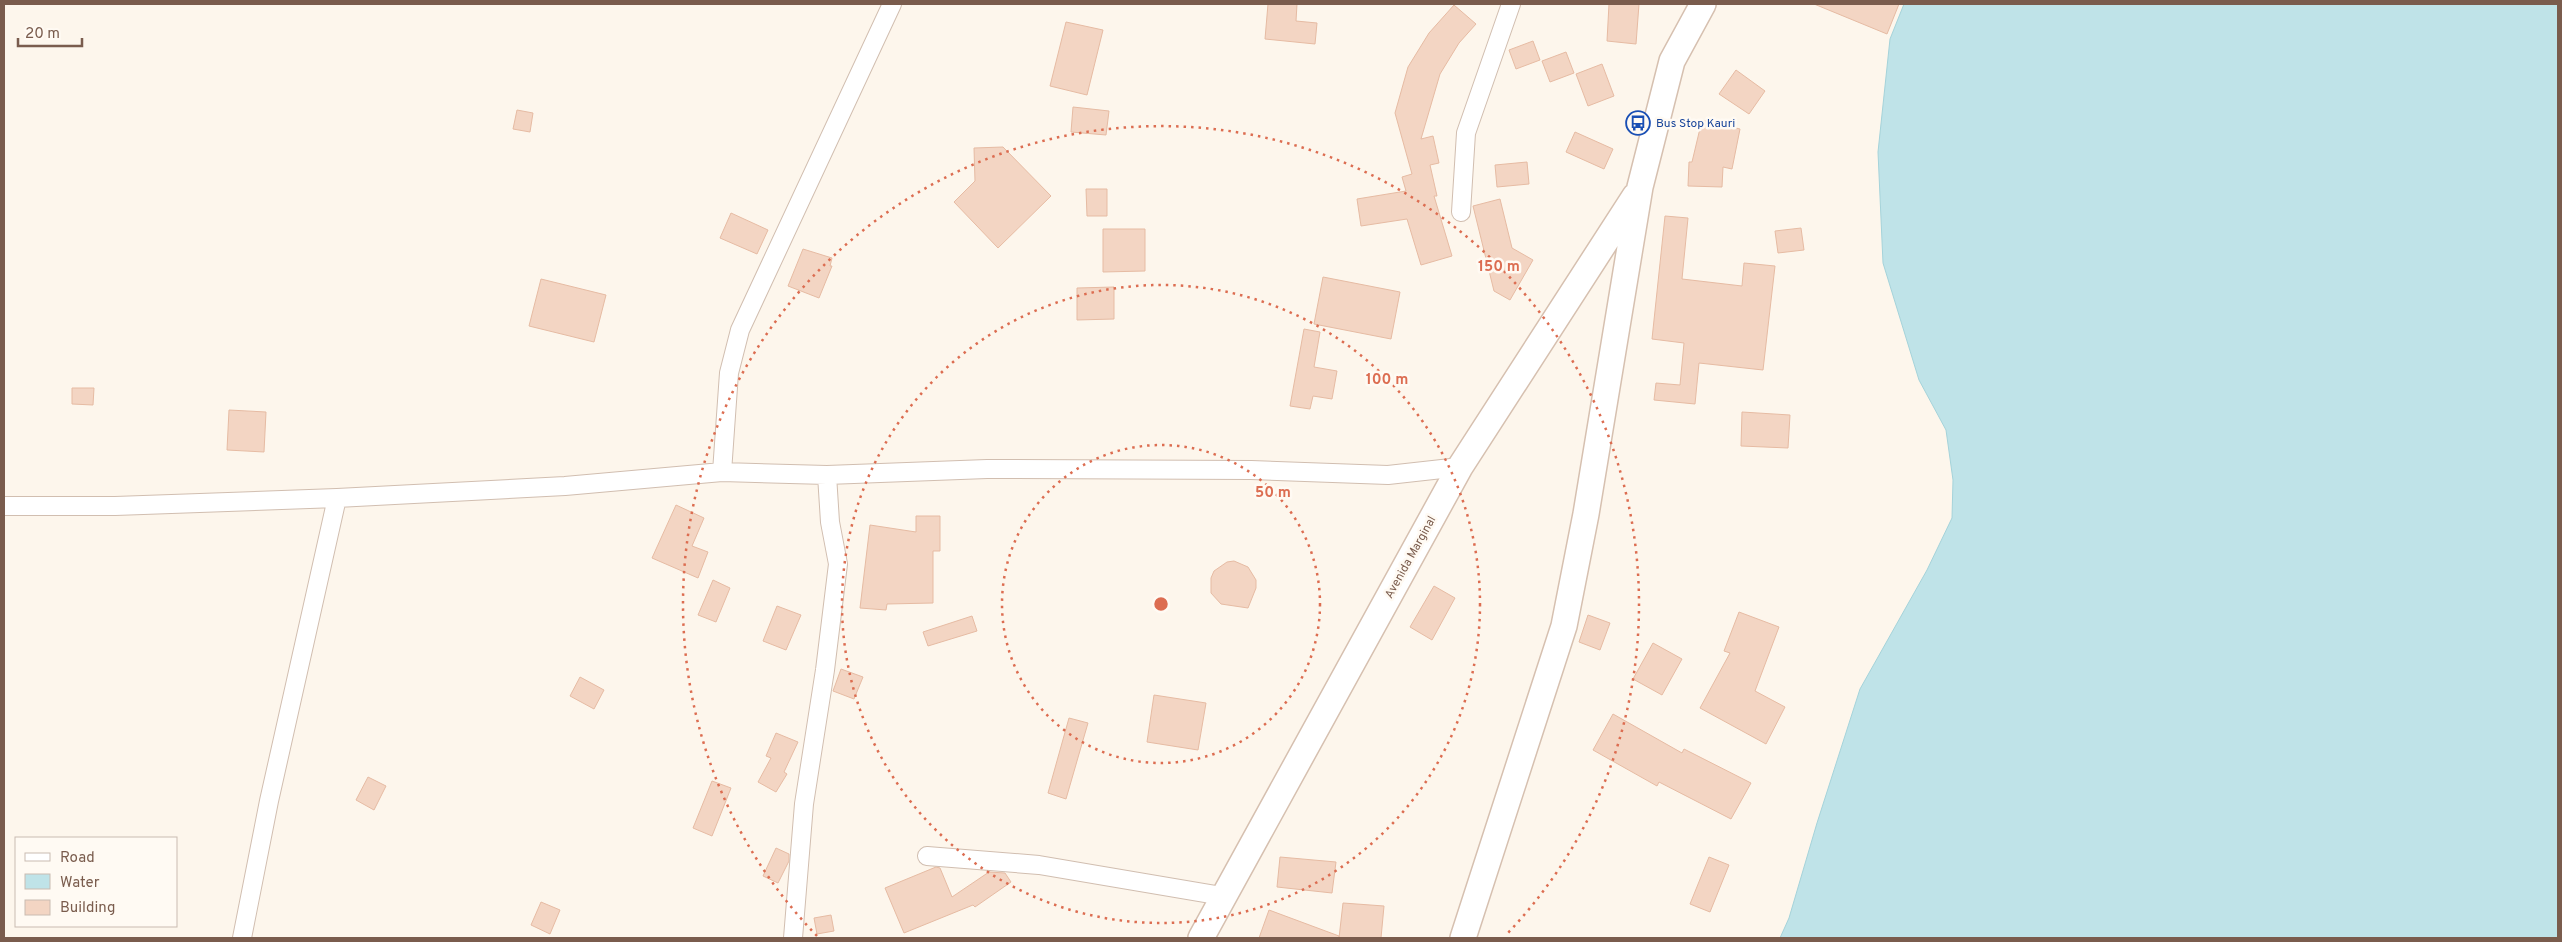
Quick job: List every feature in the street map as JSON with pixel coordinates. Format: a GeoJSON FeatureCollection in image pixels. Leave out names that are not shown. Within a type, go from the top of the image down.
{"type":"FeatureCollection","features":[{"type":"Feature","properties":{"kind":"street"},"geometry":{"type":"LineString","coordinates":[[722,472],[729,373],[740,330],[802,193],[892,4]]}},
{"type":"Feature","properties":{"kind":"street"},"geometry":{"type":"LineString","coordinates":[[1461,212],[1466,134],[1510,4]]}},
{"type":"Feature","properties":{"kind":"street","name":"Avenida Marginal"},"geometry":{"type":"LineString","coordinates":[[1463,938],[1564,626],[1586,514],[1640,187],[1672,61],[1703,4]]}},
{"type":"Feature","properties":{"kind":"street","name":"Avenida Marginal"},"geometry":{"type":"LineString","coordinates":[[1200,938],[1460,467],[1640,187]]}},
{"type":"Feature","properties":{"kind":"street"},"geometry":{"type":"LineString","coordinates":[[4,506],[115,506],[338,498],[565,486],[722,472],[827,475],[987,469],[1252,470],[1388,475],[1460,467]]}},
{"type":"Feature","properties":{"kind":"street"},"geometry":{"type":"LineString","coordinates":[[792,938],[804,804],[825,670],[838,564],[830,522],[827,475]]}},
{"type":"Feature","properties":{"kind":"street"},"geometry":{"type":"LineString","coordinates":[[242,938],[268,801],[338,498]]}},
{"type":"Feature","properties":{"kind":"street"},"geometry":{"type":"LineString","coordinates":[[927,856],[1039,865],[1222,896]]}},
{"type":"Feature","properties":{"kind":"water"},"geometry":{"type":"Polygon","coordinates":[[[1904,4],[2558,4],[2558,938],[1780,938],[1789,918],[1860,689],[1927,570],[1952,518],[1953,480],[1946,430],[1919,380],[1883,263],[1878,152],[1890,39],[1904,4]]]}},
{"type":"Feature","properties":{"kind":"building"},"geometry":{"type":"Polygon","coordinates":[[[1268,4],[1297,4],[1296,21],[1317,23],[1315,44],[1265,39],[1268,4]]]}},
{"type":"Feature","properties":{"kind":"building"},"geometry":{"type":"Polygon","coordinates":[[[1609,4],[1639,4],[1636,44],[1607,41],[1609,4]]]}},
{"type":"Feature","properties":{"kind":"building"},"geometry":{"type":"Polygon","coordinates":[[[1814,4],[1899,4],[1887,34],[1814,4]]]}},
{"type":"Feature","properties":{"kind":"building"},"geometry":{"type":"Polygon","coordinates":[[[1454,5],[1476,24],[1459,43],[1440,74],[1421,139],[1433,136],[1439,163],[1430,165],[1437,196],[1434,196],[1452,256],[1421,265],[1407,219],[1361,226],[1357,199],[1406,191],[1402,177],[1412,174],[1395,113],[1408,67],[1429,33],[1454,5]]]}},
{"type":"Feature","properties":{"kind":"building"},"geometry":{"type":"Polygon","coordinates":[[[1066,22],[1103,30],[1087,95],[1050,86],[1066,22]]]}},
{"type":"Feature","properties":{"kind":"building"},"geometry":{"type":"Polygon","coordinates":[[[1533,41],[1540,60],[1516,69],[1509,50],[1533,41]]]}},
{"type":"Feature","properties":{"kind":"building"},"geometry":{"type":"Polygon","coordinates":[[[1566,52],[1574,73],[1550,82],[1542,61],[1566,52]]]}},
{"type":"Feature","properties":{"kind":"building"},"geometry":{"type":"Polygon","coordinates":[[[1602,64],[1614,96],[1588,106],[1576,74],[1602,64]]]}},
{"type":"Feature","properties":{"kind":"building"},"geometry":{"type":"Polygon","coordinates":[[[1736,70],[1765,91],[1749,114],[1719,94],[1736,70]]]}},
{"type":"Feature","properties":{"kind":"building"},"geometry":{"type":"Polygon","coordinates":[[[1073,107],[1109,111],[1106,135],[1071,132],[1073,107]]]}},
{"type":"Feature","properties":{"kind":"building"},"geometry":{"type":"Polygon","coordinates":[[[517,110],[533,113],[530,132],[513,129],[517,110]]]}},
{"type":"Feature","properties":{"kind":"building"},"geometry":{"type":"Polygon","coordinates":[[[1702,120],[1740,129],[1732,169],[1723,167],[1722,187],[1688,186],[1689,162],[1692,162],[1702,120]]]}},
{"type":"Feature","properties":{"kind":"building"},"geometry":{"type":"Polygon","coordinates":[[[1575,132],[1613,149],[1604,169],[1566,152],[1575,132]]]}},
{"type":"Feature","properties":{"kind":"building"},"geometry":{"type":"Polygon","coordinates":[[[1003,147],[1051,196],[998,248],[954,202],[975,181],[974,148],[1003,147]]]}},
{"type":"Feature","properties":{"kind":"building"},"geometry":{"type":"Polygon","coordinates":[[[1527,162],[1529,184],[1497,187],[1495,165],[1527,162]]]}},
{"type":"Feature","properties":{"kind":"building"},"geometry":{"type":"Polygon","coordinates":[[[1086,189],[1107,189],[1107,216],[1087,216],[1086,189]]]}},
{"type":"Feature","properties":{"kind":"building"},"geometry":{"type":"Polygon","coordinates":[[[1500,199],[1512,248],[1533,260],[1510,300],[1494,291],[1473,206],[1500,199]]]}},
{"type":"Feature","properties":{"kind":"building"},"geometry":{"type":"Polygon","coordinates":[[[731,213],[768,230],[757,254],[720,238],[731,213]]]}},
{"type":"Feature","properties":{"kind":"building"},"geometry":{"type":"Polygon","coordinates":[[[1665,216],[1688,218],[1682,279],[1742,286],[1744,263],[1775,266],[1763,370],[1699,363],[1695,404],[1654,400],[1656,383],[1680,385],[1684,343],[1652,339],[1665,216]]]}},
{"type":"Feature","properties":{"kind":"building"},"geometry":{"type":"Polygon","coordinates":[[[1801,228],[1804,250],[1778,253],[1775,231],[1801,228]]]}},
{"type":"Feature","properties":{"kind":"building"},"geometry":{"type":"Polygon","coordinates":[[[1103,229],[1145,229],[1145,271],[1103,272],[1103,229]]]}},
{"type":"Feature","properties":{"kind":"building"},"geometry":{"type":"Polygon","coordinates":[[[803,249],[832,258],[830,266],[832,266],[819,298],[788,286],[803,249]]]}},
{"type":"Feature","properties":{"kind":"building"},"geometry":{"type":"Polygon","coordinates":[[[1323,277],[1400,292],[1391,339],[1314,324],[1323,277]]]}},
{"type":"Feature","properties":{"kind":"building"},"geometry":{"type":"Polygon","coordinates":[[[541,279],[606,295],[594,342],[529,326],[541,279]]]}},
{"type":"Feature","properties":{"kind":"building"},"geometry":{"type":"Polygon","coordinates":[[[1114,287],[1114,319],[1077,320],[1077,288],[1114,287]]]}},
{"type":"Feature","properties":{"kind":"building"},"geometry":{"type":"Polygon","coordinates":[[[1304,329],[1320,332],[1314,367],[1337,371],[1332,399],[1313,396],[1310,409],[1290,406],[1304,329]]]}},
{"type":"Feature","properties":{"kind":"building"},"geometry":{"type":"Polygon","coordinates":[[[72,388],[94,388],[93,405],[72,404],[72,388]]]}},
{"type":"Feature","properties":{"kind":"building"},"geometry":{"type":"Polygon","coordinates":[[[229,410],[266,412],[264,452],[227,450],[229,410]]]}},
{"type":"Feature","properties":{"kind":"building"},"geometry":{"type":"Polygon","coordinates":[[[1742,412],[1790,415],[1788,448],[1741,446],[1742,412]]]}},
{"type":"Feature","properties":{"kind":"building"},"geometry":{"type":"Polygon","coordinates":[[[676,505],[704,518],[692,546],[708,552],[698,578],[652,558],[676,505]]]}},
{"type":"Feature","properties":{"kind":"building"},"geometry":{"type":"Polygon","coordinates":[[[916,516],[940,516],[940,551],[933,551],[933,603],[887,604],[886,610],[860,608],[870,525],[916,532],[916,516]]]}},
{"type":"Feature","properties":{"kind":"building"},"geometry":{"type":"Polygon","coordinates":[[[1234,561],[1248,567],[1256,580],[1256,588],[1248,608],[1221,604],[1211,593],[1211,578],[1214,571],[1227,562],[1234,561]]]}},
{"type":"Feature","properties":{"kind":"building"},"geometry":{"type":"Polygon","coordinates":[[[713,580],[730,588],[716,622],[698,615],[713,580]]]}},
{"type":"Feature","properties":{"kind":"building"},"geometry":{"type":"Polygon","coordinates":[[[1434,586],[1455,598],[1432,640],[1410,627],[1434,586]]]}},
{"type":"Feature","properties":{"kind":"building"},"geometry":{"type":"Polygon","coordinates":[[[777,606],[801,615],[786,650],[763,641],[777,606]]]}},
{"type":"Feature","properties":{"kind":"building"},"geometry":{"type":"Polygon","coordinates":[[[1739,612],[1779,627],[1755,691],[1785,707],[1766,744],[1700,708],[1730,653],[1724,651],[1739,612]]]}},
{"type":"Feature","properties":{"kind":"building"},"geometry":{"type":"Polygon","coordinates":[[[1588,615],[1610,623],[1600,650],[1579,642],[1588,615]]]}},
{"type":"Feature","properties":{"kind":"building"},"geometry":{"type":"Polygon","coordinates":[[[972,616],[977,631],[928,646],[923,632],[972,616]]]}},
{"type":"Feature","properties":{"kind":"building"},"geometry":{"type":"Polygon","coordinates":[[[1653,643],[1682,659],[1662,695],[1633,679],[1653,643]]]}},
{"type":"Feature","properties":{"kind":"building"},"geometry":{"type":"Polygon","coordinates":[[[841,669],[863,677],[854,699],[833,691],[841,669]]]}},
{"type":"Feature","properties":{"kind":"building"},"geometry":{"type":"Polygon","coordinates":[[[580,677],[604,690],[594,709],[570,696],[580,677]]]}},
{"type":"Feature","properties":{"kind":"building"},"geometry":{"type":"Polygon","coordinates":[[[1154,695],[1206,703],[1198,750],[1147,742],[1154,695]]]}},
{"type":"Feature","properties":{"kind":"building"},"geometry":{"type":"Polygon","coordinates":[[[1613,714],[1682,753],[1684,749],[1751,783],[1731,819],[1659,782],[1657,786],[1593,750],[1613,714]]]}},
{"type":"Feature","properties":{"kind":"building"},"geometry":{"type":"Polygon","coordinates":[[[1069,718],[1088,723],[1066,799],[1048,793],[1069,718]]]}},
{"type":"Feature","properties":{"kind":"building"},"geometry":{"type":"Polygon","coordinates":[[[776,733],[798,742],[784,772],[787,774],[776,792],[758,782],[771,758],[766,756],[776,733]]]}},
{"type":"Feature","properties":{"kind":"building"},"geometry":{"type":"Polygon","coordinates":[[[368,777],[386,786],[374,810],[356,800],[368,777]]]}},
{"type":"Feature","properties":{"kind":"building"},"geometry":{"type":"Polygon","coordinates":[[[712,781],[731,788],[712,836],[693,828],[712,781]]]}},
{"type":"Feature","properties":{"kind":"building"},"geometry":{"type":"Polygon","coordinates":[[[776,848],[789,854],[789,861],[778,883],[763,876],[776,848]]]}},
{"type":"Feature","properties":{"kind":"building"},"geometry":{"type":"Polygon","coordinates":[[[1280,857],[1336,862],[1332,893],[1277,887],[1280,857]]]}},
{"type":"Feature","properties":{"kind":"building"},"geometry":{"type":"Polygon","coordinates":[[[1709,857],[1729,865],[1710,912],[1690,904],[1709,857]]]}},
{"type":"Feature","properties":{"kind":"building"},"geometry":{"type":"Polygon","coordinates":[[[936,867],[940,868],[952,897],[989,872],[1005,873],[1011,882],[975,907],[973,905],[904,933],[885,888],[936,867]]]}},
{"type":"Feature","properties":{"kind":"building"},"geometry":{"type":"Polygon","coordinates":[[[541,902],[560,910],[550,934],[531,925],[541,902]]]}},
{"type":"Feature","properties":{"kind":"building"},"geometry":{"type":"Polygon","coordinates":[[[1343,903],[1384,906],[1381,938],[1339,938],[1343,903]]]}},
{"type":"Feature","properties":{"kind":"building"},"geometry":{"type":"Polygon","coordinates":[[[1269,910],[1339,936],[1339,938],[1259,938],[1269,910]]]}},
{"type":"Feature","properties":{"kind":"building"},"geometry":{"type":"Polygon","coordinates":[[[831,915],[834,931],[817,934],[814,918],[831,915]]]}},
{"type":"Feature","properties":{"kind":"place","name":"Bus Stop Kauri"},"geometry":{"type":"Point","coordinates":[1638,123]}}]}
